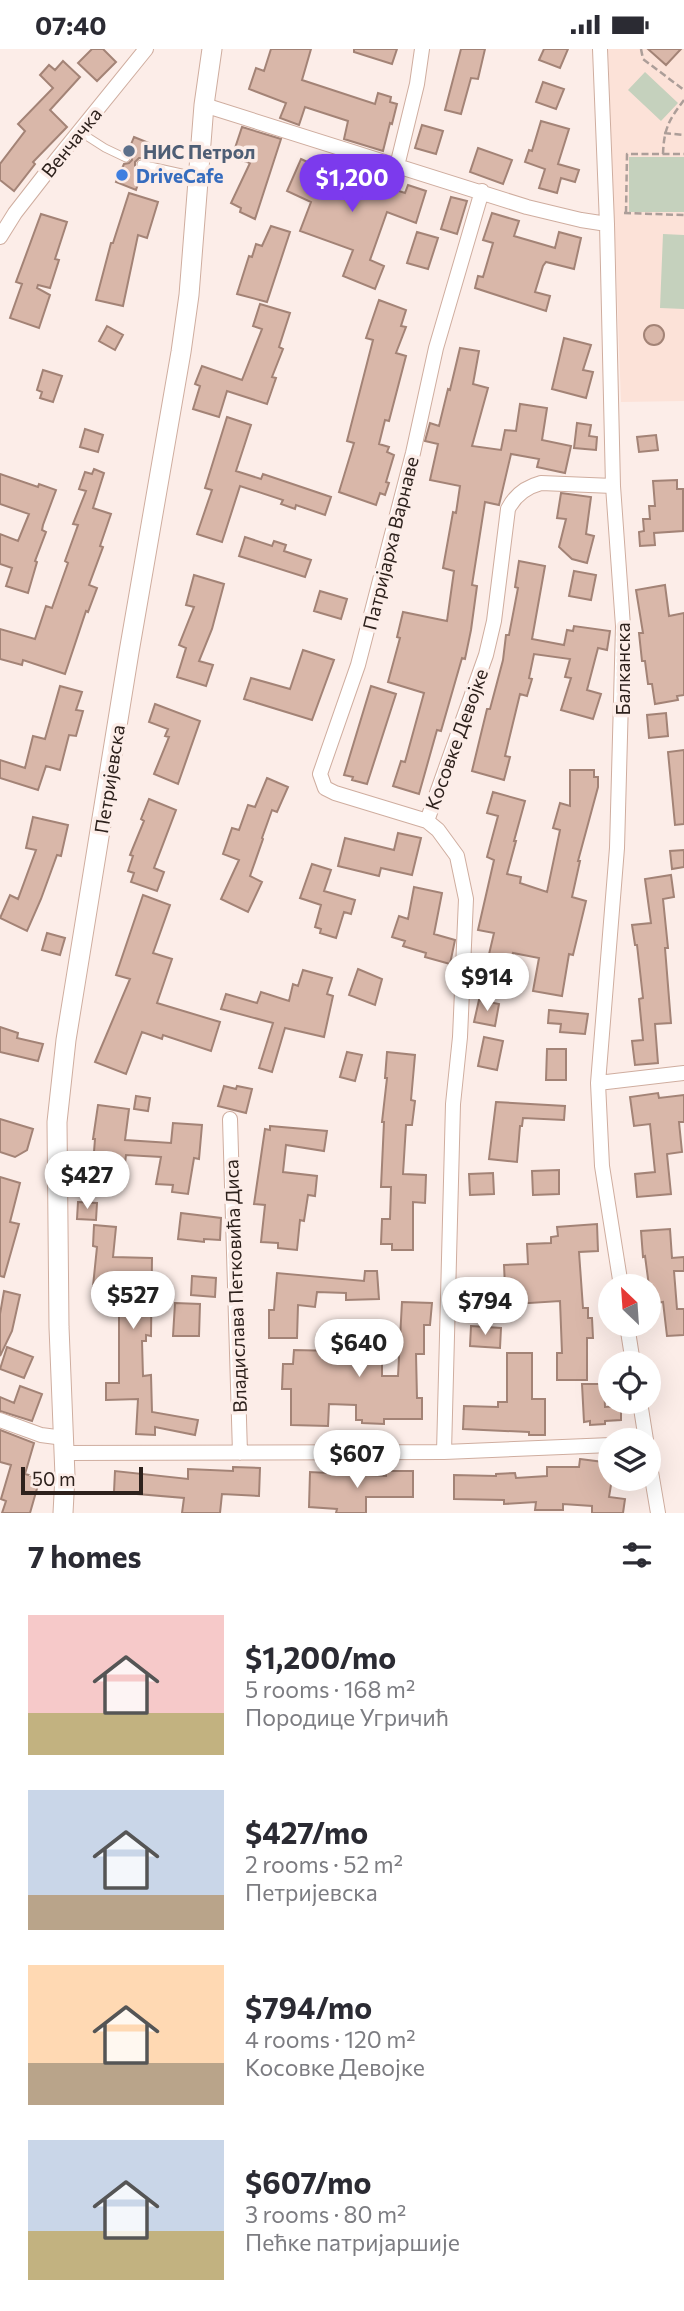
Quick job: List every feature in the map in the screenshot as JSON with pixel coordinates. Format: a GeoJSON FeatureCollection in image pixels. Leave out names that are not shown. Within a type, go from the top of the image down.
{"type":"FeatureCollection","features":[{"type":"Feature","properties":{"kind":"main road","name":"Петријевска"},"geometry":{"type":"LineString","coordinates":[[63,1513],[58,1100],[129,652],[183,338],[189,297],[204,104],[212,49]]}},
{"type":"Feature","properties":{"kind":"street","name":"Венчачка"},"geometry":{"type":"LineString","coordinates":[[0,237],[27,197],[146,49]]}},
{"type":"Feature","properties":{"kind":"street"},"geometry":{"type":"LineString","coordinates":[[397,166],[417,84],[422,49]]}},
{"type":"Feature","properties":{"kind":"street","name":"Балканска"},"geometry":{"type":"LineString","coordinates":[[600,49],[613,486],[623,626],[617,848],[598,1083],[602,1166],[619,1274]]}},
{"type":"Feature","properties":{"kind":"street"},"geometry":{"type":"LineString","coordinates":[[204,104],[527,207],[581,221],[607,218]]}},
{"type":"Feature","properties":{"kind":"street","name":"Патријарха Варнаве"},"geometry":{"type":"LineString","coordinates":[[427,821],[335,793],[326,788],[320,774],[358,665],[410,466],[436,348],[482,191]]}},
{"type":"Feature","properties":{"kind":"street","name":"Косовке Девојке"},"geometry":{"type":"LineString","coordinates":[[444,1452],[453,1104],[460,1037],[466,899],[457,856],[438,829],[427,821],[486,655],[494,621],[512,501],[523,491],[541,483],[613,486]]}},
{"type":"Feature","properties":{"kind":"street"},"geometry":{"type":"LineString","coordinates":[[598,1083],[684,1073]]}},
{"type":"Feature","properties":{"kind":"street","name":"Владислава Петковића Диса"},"geometry":{"type":"LineString","coordinates":[[230,1119],[240,1453]]}},
{"type":"Feature","properties":{"kind":"street"},"geometry":{"type":"LineString","coordinates":[[0,1420],[64,1445],[240,1453],[444,1452],[598,1446]]}},
{"type":"Feature","properties":{"kind":"street"},"geometry":{"type":"LineString","coordinates":[[654,1491],[658,1513]]}},
{"type":"Feature","properties":{"kind":"lane"},"geometry":{"type":"LineString","coordinates":[[80,132],[126,158]]}},
{"type":"Feature","properties":{"kind":"lane"},"geometry":{"type":"LineString","coordinates":[[141,164],[198,177]]}},
{"type":"Feature","properties":{"kind":"path"},"geometry":{"type":"LineString","coordinates":[[641,49],[643,59],[684,89]]}},
{"type":"Feature","properties":{"kind":"path"},"geometry":{"type":"LineString","coordinates":[[663,153],[668,121],[684,100]]}},
{"type":"Feature","properties":{"kind":"path"},"geometry":{"type":"LineString","coordinates":[[664,134],[684,135]]}},
{"type":"Feature","properties":{"kind":"path"},"geometry":{"type":"LineString","coordinates":[[626,213],[627,154],[684,153]]}},
{"type":"Feature","properties":{"kind":"path"},"geometry":{"type":"LineString","coordinates":[[607,218],[626,213],[684,215]]}},
{"type":"Feature","properties":{"kind":"shaded area"},"geometry":{"type":"Polygon","coordinates":[[[608,49],[684,49],[684,401],[621,402],[608,49]]]}},
{"type":"Feature","properties":{"kind":"green space"},"geometry":{"type":"Polygon","coordinates":[[[645,72],[678,103],[661,121],[628,90],[645,72]]]}},
{"type":"Feature","properties":{"kind":"green space"},"geometry":{"type":"Polygon","coordinates":[[[629,157],[684,157],[684,212],[629,212],[629,157]]]}},
{"type":"Feature","properties":{"kind":"green space"},"geometry":{"type":"Polygon","coordinates":[[[663,234],[684,235],[684,309],[660,308],[663,234]]]}},
{"type":"Feature","properties":{"kind":"building"},"geometry":{"type":"Polygon","coordinates":[[[92,49],[103,49],[116,62],[97,81],[78,63],[92,49]]]}},
{"type":"Feature","properties":{"kind":"building"},"geometry":{"type":"Polygon","coordinates":[[[271,49],[311,49],[302,80],[375,104],[378,93],[391,97],[390,102],[397,104],[383,151],[344,139],[348,121],[305,107],[299,125],[280,118],[286,103],[249,89],[256,68],[264,71],[271,49]]]}},
{"type":"Feature","properties":{"kind":"building"},"geometry":{"type":"Polygon","coordinates":[[[354,49],[397,49],[392,64],[354,52],[354,49]]]}},
{"type":"Feature","properties":{"kind":"building"},"geometry":{"type":"Polygon","coordinates":[[[461,49],[485,49],[478,79],[471,78],[461,114],[445,110],[461,49]]]}},
{"type":"Feature","properties":{"kind":"building"},"geometry":{"type":"Polygon","coordinates":[[[544,49],[568,49],[560,68],[539,60],[544,49]]]}},
{"type":"Feature","properties":{"kind":"building"},"geometry":{"type":"Polygon","coordinates":[[[648,49],[681,49],[666,65],[648,49]]]}},
{"type":"Feature","properties":{"kind":"building"},"geometry":{"type":"Polygon","coordinates":[[[63,61],[80,77],[50,110],[67,127],[33,162],[35,164],[14,191],[0,180],[0,164],[25,131],[18,124],[53,88],[40,75],[49,65],[55,70],[63,61]]]}},
{"type":"Feature","properties":{"kind":"building"},"geometry":{"type":"Polygon","coordinates":[[[543,82],[564,89],[556,109],[536,102],[543,82]]]}},
{"type":"Feature","properties":{"kind":"building"},"geometry":{"type":"Polygon","coordinates":[[[541,121],[569,129],[558,164],[579,170],[575,182],[561,178],[557,193],[539,188],[545,169],[525,162],[529,150],[532,151],[541,121]]]}},
{"type":"Feature","properties":{"kind":"building"},"geometry":{"type":"Polygon","coordinates":[[[422,125],[443,131],[436,154],[415,148],[422,125]]]}},
{"type":"Feature","properties":{"kind":"building"},"geometry":{"type":"Polygon","coordinates":[[[242,127],[281,139],[255,219],[240,212],[241,208],[231,203],[250,163],[232,157],[242,127]]]}},
{"type":"Feature","properties":{"kind":"building"},"geometry":{"type":"Polygon","coordinates":[[[134,137],[149,143],[143,158],[135,162],[139,170],[137,173],[141,175],[136,190],[116,182],[124,164],[132,160],[128,152],[134,137]]]}},
{"type":"Feature","properties":{"kind":"building"},"geometry":{"type":"Polygon","coordinates":[[[478,148],[512,160],[503,184],[470,172],[478,148]]]}},
{"type":"Feature","properties":{"kind":"building"},"geometry":{"type":"Polygon","coordinates":[[[301,159],[344,179],[346,174],[405,193],[408,185],[426,191],[416,223],[387,212],[370,260],[384,266],[375,289],[343,276],[353,250],[300,231],[311,202],[287,191],[301,159]]]}},
{"type":"Feature","properties":{"kind":"building"},"geometry":{"type":"Polygon","coordinates":[[[129,193],[158,202],[147,238],[138,235],[123,306],[96,300],[111,243],[129,193]]]}},
{"type":"Feature","properties":{"kind":"building"},"geometry":{"type":"Polygon","coordinates":[[[451,197],[467,201],[457,234],[441,229],[451,197]]]}},
{"type":"Feature","properties":{"kind":"building"},"geometry":{"type":"Polygon","coordinates":[[[492,213],[519,221],[514,236],[555,248],[559,232],[581,238],[574,269],[546,262],[543,266],[535,292],[550,296],[546,311],[475,288],[478,276],[483,277],[493,243],[483,240],[492,213]]]}},
{"type":"Feature","properties":{"kind":"building"},"geometry":{"type":"Polygon","coordinates":[[[41,214],[67,222],[55,259],[59,260],[50,288],[38,285],[37,288],[50,295],[39,328],[10,318],[22,284],[16,282],[41,214]]]}},
{"type":"Feature","properties":{"kind":"building"},"geometry":{"type":"Polygon","coordinates":[[[271,226],[290,232],[267,302],[237,294],[249,256],[252,257],[256,244],[262,246],[271,226]]]}},
{"type":"Feature","properties":{"kind":"building"},"geometry":{"type":"Polygon","coordinates":[[[417,232],[438,238],[428,269],[407,263],[417,232]]]}},
{"type":"Feature","properties":{"kind":"building"},"geometry":{"type":"Polygon","coordinates":[[[379,300],[406,310],[401,326],[406,327],[396,353],[406,356],[389,421],[385,420],[379,444],[389,447],[387,452],[394,455],[385,495],[380,493],[376,505],[339,492],[354,443],[347,441],[373,340],[366,338],[379,300]]]}},
{"type":"Feature","properties":{"kind":"building"},"geometry":{"type":"Polygon","coordinates":[[[260,304],[290,313],[279,347],[283,349],[272,377],[276,378],[267,404],[227,391],[219,417],[193,409],[200,386],[195,384],[202,366],[242,380],[262,329],[253,326],[260,304]]]}},
{"type":"Feature","properties":{"kind":"building"},"geometry":{"type":"Polygon","coordinates":[[[654,325],[661,328],[664,335],[661,342],[654,345],[647,342],[644,335],[647,328],[654,325]]]}},
{"type":"Feature","properties":{"kind":"building"},"geometry":{"type":"Polygon","coordinates":[[[107,326],[123,335],[115,350],[99,341],[107,326]]]}},
{"type":"Feature","properties":{"kind":"building"},"geometry":{"type":"Polygon","coordinates":[[[564,338],[591,345],[583,370],[593,372],[586,398],[552,389],[564,338]]]}},
{"type":"Feature","properties":{"kind":"building"},"geometry":{"type":"Polygon","coordinates":[[[460,348],[479,351],[473,384],[488,388],[472,446],[501,450],[505,430],[516,431],[520,404],[547,408],[542,440],[571,446],[565,473],[537,467],[539,459],[511,454],[499,505],[485,502],[472,585],[477,586],[465,659],[462,658],[441,731],[437,730],[419,794],[393,786],[401,761],[405,762],[424,693],[388,682],[400,638],[397,637],[403,612],[447,621],[454,571],[443,568],[460,486],[430,480],[438,444],[425,441],[430,423],[439,426],[460,348]]]}},
{"type":"Feature","properties":{"kind":"building"},"geometry":{"type":"Polygon","coordinates":[[[43,370],[62,376],[53,402],[40,398],[42,392],[37,390],[43,370]]]}},
{"type":"Feature","properties":{"kind":"building"},"geometry":{"type":"Polygon","coordinates":[[[227,417],[251,425],[236,471],[261,479],[263,474],[331,497],[325,515],[296,505],[295,509],[281,504],[283,500],[240,486],[222,542],[197,534],[212,490],[205,488],[227,417]]]}},
{"type":"Feature","properties":{"kind":"building"},"geometry":{"type":"Polygon","coordinates":[[[577,423],[591,425],[589,436],[597,437],[596,450],[574,448],[577,423]]]}},
{"type":"Feature","properties":{"kind":"building"},"geometry":{"type":"Polygon","coordinates":[[[85,429],[103,435],[98,452],[80,447],[85,429]]]}},
{"type":"Feature","properties":{"kind":"building"},"geometry":{"type":"Polygon","coordinates":[[[656,435],[658,450],[639,452],[637,437],[656,435]]]}},
{"type":"Feature","properties":{"kind":"building"},"geometry":{"type":"Polygon","coordinates":[[[94,469],[104,473],[93,508],[111,514],[100,546],[103,547],[89,585],[97,588],[88,612],[86,611],[65,674],[23,660],[22,665],[0,659],[0,629],[35,639],[46,606],[52,608],[78,525],[73,524],[86,491],[79,489],[85,472],[92,474],[94,469]]]}},
{"type":"Feature","properties":{"kind":"building"},"geometry":{"type":"Polygon","coordinates":[[[0,474],[56,490],[43,525],[42,530],[46,532],[35,561],[37,562],[28,593],[6,586],[12,568],[0,564],[0,534],[18,541],[29,514],[0,504],[0,474]]]}},
{"type":"Feature","properties":{"kind":"building"},"geometry":{"type":"Polygon","coordinates":[[[677,480],[677,489],[683,489],[683,531],[654,533],[655,545],[640,546],[639,532],[644,531],[643,519],[650,519],[649,506],[655,506],[653,481],[677,480]]]}},
{"type":"Feature","properties":{"kind":"building"},"geometry":{"type":"Polygon","coordinates":[[[561,493],[591,497],[586,534],[594,536],[587,563],[572,559],[559,547],[566,519],[557,518],[561,493]]]}},
{"type":"Feature","properties":{"kind":"building"},"geometry":{"type":"Polygon","coordinates":[[[245,537],[272,546],[274,541],[286,545],[284,551],[311,560],[305,577],[239,556],[245,537]]]}},
{"type":"Feature","properties":{"kind":"building"},"geometry":{"type":"Polygon","coordinates":[[[519,561],[545,566],[532,639],[564,645],[567,630],[573,631],[574,626],[610,631],[607,650],[598,648],[587,690],[601,694],[593,719],[561,710],[571,678],[565,677],[570,659],[534,654],[529,678],[532,679],[527,696],[520,694],[505,756],[510,757],[504,780],[472,771],[487,709],[490,709],[503,660],[506,635],[509,635],[518,588],[515,587],[519,561]]]}},
{"type":"Feature","properties":{"kind":"building"},"geometry":{"type":"Polygon","coordinates":[[[574,571],[596,575],[591,600],[569,596],[574,571]]]}},
{"type":"Feature","properties":{"kind":"building"},"geometry":{"type":"Polygon","coordinates":[[[194,575],[224,584],[212,629],[199,661],[213,665],[206,686],[177,677],[186,648],[179,645],[194,607],[186,605],[194,575]]]}},
{"type":"Feature","properties":{"kind":"building"},"geometry":{"type":"Polygon","coordinates":[[[665,585],[669,616],[684,613],[684,695],[677,696],[678,700],[655,704],[652,684],[648,684],[645,661],[642,661],[639,633],[643,633],[636,590],[665,585]]]}},
{"type":"Feature","properties":{"kind":"building"},"geometry":{"type":"Polygon","coordinates":[[[320,591],[347,599],[341,619],[314,611],[320,591]]]}},
{"type":"Feature","properties":{"kind":"building"},"geometry":{"type":"Polygon","coordinates":[[[303,650],[334,660],[312,720],[244,699],[251,678],[290,689],[303,650]]]}},
{"type":"Feature","properties":{"kind":"building"},"geometry":{"type":"Polygon","coordinates":[[[60,686],[82,692],[76,710],[83,711],[76,736],[69,735],[60,770],[46,766],[38,790],[0,778],[0,760],[25,768],[33,736],[45,739],[60,686]]]}},
{"type":"Feature","properties":{"kind":"building"},"geometry":{"type":"Polygon","coordinates":[[[371,686],[396,694],[367,784],[344,775],[371,686]]]}},
{"type":"Feature","properties":{"kind":"building"},"geometry":{"type":"Polygon","coordinates":[[[155,704],[200,721],[178,784],[154,774],[169,737],[165,736],[168,729],[149,722],[155,704]]]}},
{"type":"Feature","properties":{"kind":"building"},"geometry":{"type":"Polygon","coordinates":[[[666,713],[668,736],[649,738],[647,715],[666,713]]]}},
{"type":"Feature","properties":{"kind":"building"},"geometry":{"type":"Polygon","coordinates":[[[684,750],[684,824],[675,825],[668,752],[684,750]]]}},
{"type":"Feature","properties":{"kind":"building"},"geometry":{"type":"Polygon","coordinates":[[[570,770],[594,770],[594,777],[598,777],[598,787],[578,861],[572,897],[586,901],[573,955],[569,954],[562,996],[533,991],[539,958],[513,953],[508,973],[486,967],[494,933],[478,930],[494,860],[487,857],[498,816],[487,813],[493,792],[525,801],[507,874],[521,877],[520,883],[547,892],[560,830],[553,828],[560,803],[570,806],[570,770]]]}},
{"type":"Feature","properties":{"kind":"building"},"geometry":{"type":"Polygon","coordinates":[[[267,778],[288,787],[277,812],[272,810],[262,838],[250,876],[262,882],[248,912],[221,899],[239,860],[223,854],[232,828],[239,830],[248,805],[255,807],[267,778]]]}},
{"type":"Feature","properties":{"kind":"building"},"geometry":{"type":"Polygon","coordinates":[[[149,799],[176,810],[154,868],[164,872],[157,891],[131,882],[134,873],[128,871],[133,856],[130,855],[144,821],[141,819],[149,799]]]}},
{"type":"Feature","properties":{"kind":"building"},"geometry":{"type":"Polygon","coordinates":[[[33,817],[68,825],[61,856],[57,855],[27,931],[0,918],[10,895],[18,899],[36,850],[26,848],[33,817]]]}},
{"type":"Feature","properties":{"kind":"building"},"geometry":{"type":"Polygon","coordinates":[[[398,833],[421,838],[412,875],[381,868],[379,876],[338,866],[345,838],[394,850],[398,833]]]}},
{"type":"Feature","properties":{"kind":"building"},"geometry":{"type":"Polygon","coordinates":[[[684,850],[684,867],[672,869],[670,851],[684,850]]]}},
{"type":"Feature","properties":{"kind":"building"},"geometry":{"type":"Polygon","coordinates":[[[312,864],[331,870],[324,891],[355,900],[351,914],[344,912],[336,938],[320,933],[321,929],[315,927],[321,905],[300,898],[312,864]]]}},
{"type":"Feature","properties":{"kind":"building"},"geometry":{"type":"Polygon","coordinates":[[[671,875],[674,897],[663,899],[671,1023],[655,1024],[658,1063],[635,1065],[632,1041],[643,1040],[639,999],[643,998],[632,925],[651,923],[645,879],[671,875]]]}},
{"type":"Feature","properties":{"kind":"building"},"geometry":{"type":"Polygon","coordinates":[[[414,887],[442,893],[434,934],[455,940],[450,964],[425,957],[426,953],[403,946],[405,941],[392,937],[399,916],[408,919],[414,887]]]}},
{"type":"Feature","properties":{"kind":"building"},"geometry":{"type":"Polygon","coordinates":[[[143,895],[170,905],[153,953],[172,959],[157,1003],[220,1022],[211,1051],[163,1035],[162,1039],[142,1032],[126,1074],[95,1062],[130,979],[116,975],[143,895]]]}},
{"type":"Feature","properties":{"kind":"building"},"geometry":{"type":"Polygon","coordinates":[[[47,933],[65,938],[60,955],[42,950],[47,933]]]}},
{"type":"Feature","properties":{"kind":"building"},"geometry":{"type":"Polygon","coordinates":[[[358,969],[382,979],[375,1005],[349,995],[358,969]]]}},
{"type":"Feature","properties":{"kind":"building"},"geometry":{"type":"Polygon","coordinates":[[[303,970],[332,978],[327,994],[333,996],[324,1037],[285,1028],[272,1072],[259,1068],[273,1023],[221,1009],[226,994],[257,1003],[261,992],[289,1001],[293,984],[298,986],[303,970]]]}},
{"type":"Feature","properties":{"kind":"building"},"geometry":{"type":"Polygon","coordinates":[[[479,1000],[499,1004],[495,1026],[474,1022],[479,1000]]]}},
{"type":"Feature","properties":{"kind":"building"},"geometry":{"type":"Polygon","coordinates":[[[549,1010],[588,1014],[585,1034],[560,1032],[561,1024],[548,1023],[549,1010]]]}},
{"type":"Feature","properties":{"kind":"building"},"geometry":{"type":"Polygon","coordinates":[[[0,1027],[18,1033],[17,1038],[43,1044],[38,1061],[0,1052],[0,1027]]]}},
{"type":"Feature","properties":{"kind":"building"},"geometry":{"type":"Polygon","coordinates":[[[484,1037],[503,1041],[497,1070],[478,1066],[484,1037]]]}},
{"type":"Feature","properties":{"kind":"building"},"geometry":{"type":"Polygon","coordinates":[[[547,1049],[566,1049],[566,1080],[546,1080],[547,1049]]]}},
{"type":"Feature","properties":{"kind":"building"},"geometry":{"type":"Polygon","coordinates":[[[347,1052],[362,1055],[355,1081],[340,1077],[347,1052]]]}},
{"type":"Feature","properties":{"kind":"building"},"geometry":{"type":"Polygon","coordinates":[[[387,1052],[415,1055],[411,1100],[415,1101],[412,1125],[406,1125],[403,1174],[426,1175],[425,1203],[413,1202],[413,1250],[392,1250],[392,1244],[381,1244],[382,1219],[390,1219],[391,1187],[381,1187],[387,1052]]]}},
{"type":"Feature","properties":{"kind":"building"},"geometry":{"type":"Polygon","coordinates":[[[224,1086],[252,1089],[246,1113],[218,1106],[224,1086]]]}},
{"type":"Feature","properties":{"kind":"building"},"geometry":{"type":"Polygon","coordinates":[[[658,1093],[659,1098],[684,1095],[684,1122],[679,1122],[682,1152],[667,1154],[671,1194],[637,1197],[635,1174],[655,1172],[650,1124],[634,1126],[630,1097],[658,1093]]]}},
{"type":"Feature","properties":{"kind":"building"},"geometry":{"type":"Polygon","coordinates":[[[136,1096],[150,1098],[148,1111],[134,1109],[136,1096]]]}},
{"type":"Feature","properties":{"kind":"building"},"geometry":{"type":"Polygon","coordinates":[[[496,1102],[565,1106],[564,1120],[523,1118],[517,1162],[489,1159],[496,1102]]]}},
{"type":"Feature","properties":{"kind":"building"},"geometry":{"type":"Polygon","coordinates":[[[98,1105],[129,1109],[125,1140],[171,1143],[173,1123],[202,1125],[199,1159],[194,1158],[188,1194],[172,1192],[173,1185],[156,1184],[161,1157],[126,1155],[123,1181],[92,1178],[93,1139],[98,1105]]]}},
{"type":"Feature","properties":{"kind":"building"},"geometry":{"type":"Polygon","coordinates":[[[0,1119],[33,1129],[27,1150],[15,1157],[0,1152],[0,1119]]]}},
{"type":"Feature","properties":{"kind":"building"},"geometry":{"type":"Polygon","coordinates":[[[270,1126],[327,1131],[324,1151],[286,1145],[283,1172],[317,1176],[315,1196],[308,1195],[304,1221],[300,1220],[297,1250],[278,1248],[278,1243],[261,1242],[265,1205],[254,1204],[265,1129],[270,1130],[270,1126]]]}},
{"type":"Feature","properties":{"kind":"building"},"geometry":{"type":"Polygon","coordinates":[[[559,1170],[559,1194],[533,1195],[532,1171],[559,1170]]]}},
{"type":"Feature","properties":{"kind":"building"},"geometry":{"type":"Polygon","coordinates":[[[493,1173],[494,1194],[470,1195],[469,1174],[493,1173]]]}},
{"type":"Feature","properties":{"kind":"building"},"geometry":{"type":"Polygon","coordinates":[[[0,1177],[20,1183],[10,1222],[19,1224],[4,1277],[0,1276],[0,1177]]]}},
{"type":"Feature","properties":{"kind":"building"},"geometry":{"type":"Polygon","coordinates":[[[78,1202],[97,1203],[96,1220],[77,1219],[78,1202]]]}},
{"type":"Feature","properties":{"kind":"building"},"geometry":{"type":"Polygon","coordinates":[[[181,1213],[221,1218],[220,1240],[204,1239],[204,1242],[178,1239],[181,1213]]]}},
{"type":"Feature","properties":{"kind":"building"},"geometry":{"type":"Polygon","coordinates":[[[597,1224],[598,1251],[579,1252],[583,1308],[588,1308],[588,1318],[592,1318],[593,1338],[587,1338],[587,1380],[557,1380],[557,1353],[562,1353],[560,1301],[514,1304],[514,1286],[505,1287],[504,1265],[528,1264],[527,1244],[551,1243],[551,1237],[558,1236],[557,1227],[597,1224]]]}},
{"type":"Feature","properties":{"kind":"building"},"geometry":{"type":"Polygon","coordinates":[[[94,1225],[116,1227],[113,1257],[152,1258],[151,1336],[146,1335],[146,1341],[142,1341],[143,1376],[151,1375],[152,1412],[198,1420],[195,1435],[155,1427],[155,1435],[136,1434],[138,1399],[106,1400],[106,1383],[119,1383],[119,1289],[93,1286],[97,1247],[93,1246],[94,1225]]]}},
{"type":"Feature","properties":{"kind":"building"},"geometry":{"type":"Polygon","coordinates":[[[670,1229],[672,1258],[684,1257],[684,1271],[674,1271],[677,1309],[684,1309],[684,1335],[667,1336],[662,1302],[662,1274],[647,1274],[641,1231],[670,1229]]]}},
{"type":"Feature","properties":{"kind":"building"},"geometry":{"type":"Polygon","coordinates":[[[365,1271],[377,1271],[379,1299],[346,1300],[346,1293],[317,1292],[315,1307],[298,1305],[297,1338],[269,1338],[269,1310],[274,1310],[277,1273],[364,1281],[365,1271]]]}},
{"type":"Feature","properties":{"kind":"building"},"geometry":{"type":"Polygon","coordinates":[[[192,1276],[216,1278],[215,1297],[191,1295],[192,1276]]]}},
{"type":"Feature","properties":{"kind":"building"},"geometry":{"type":"Polygon","coordinates":[[[4,1291],[20,1295],[12,1331],[0,1356],[0,1314],[4,1291]]]}},
{"type":"Feature","properties":{"kind":"building"},"geometry":{"type":"Polygon","coordinates":[[[402,1302],[432,1303],[430,1325],[424,1325],[424,1354],[416,1354],[417,1398],[422,1398],[422,1419],[384,1419],[384,1424],[362,1423],[362,1420],[356,1420],[356,1405],[329,1404],[328,1426],[291,1425],[291,1389],[282,1389],[283,1364],[293,1364],[294,1350],[337,1351],[336,1361],[382,1363],[382,1376],[398,1376],[402,1302]]]}},
{"type":"Feature","properties":{"kind":"building"},"geometry":{"type":"Polygon","coordinates":[[[175,1303],[200,1304],[199,1336],[173,1336],[175,1303]]]}},
{"type":"Feature","properties":{"kind":"building"},"geometry":{"type":"Polygon","coordinates":[[[471,1326],[501,1328],[500,1348],[470,1346],[471,1326]]]}},
{"type":"Feature","properties":{"kind":"building"},"geometry":{"type":"Polygon","coordinates":[[[7,1347],[33,1357],[24,1378],[0,1369],[7,1347]]]}},
{"type":"Feature","properties":{"kind":"building"},"geometry":{"type":"Polygon","coordinates":[[[507,1353],[532,1353],[532,1399],[545,1399],[545,1435],[463,1429],[464,1406],[498,1407],[498,1402],[507,1402],[507,1353]]]}},
{"type":"Feature","properties":{"kind":"building"},"geometry":{"type":"Polygon","coordinates":[[[582,1384],[598,1384],[598,1414],[621,1414],[621,1420],[590,1425],[590,1421],[584,1422],[582,1384]]]}},
{"type":"Feature","properties":{"kind":"building"},"geometry":{"type":"Polygon","coordinates":[[[20,1386],[42,1394],[32,1421],[0,1411],[0,1397],[14,1403],[20,1386]]]}},
{"type":"Feature","properties":{"kind":"building"},"geometry":{"type":"Polygon","coordinates":[[[0,1430],[34,1443],[25,1474],[40,1478],[30,1513],[2,1513],[6,1501],[1,1499],[11,1465],[0,1462],[0,1430]]]}},
{"type":"Feature","properties":{"kind":"building"},"geometry":{"type":"Polygon","coordinates":[[[580,1459],[598,1461],[598,1491],[610,1491],[609,1497],[625,1499],[623,1513],[592,1513],[592,1506],[563,1504],[563,1510],[535,1510],[536,1502],[504,1504],[504,1500],[454,1499],[454,1475],[496,1476],[515,1473],[516,1478],[547,1476],[547,1467],[579,1467],[580,1459]]]}},
{"type":"Feature","properties":{"kind":"building"},"geometry":{"type":"Polygon","coordinates":[[[233,1467],[260,1468],[259,1496],[222,1494],[220,1513],[182,1513],[184,1498],[114,1492],[115,1471],[188,1479],[188,1469],[233,1471],[233,1467]]]}},
{"type":"Feature","properties":{"kind":"building"},"geometry":{"type":"Polygon","coordinates":[[[386,1471],[413,1471],[413,1497],[366,1497],[366,1513],[336,1513],[337,1509],[309,1507],[310,1472],[386,1476],[386,1471]]]}},
{"type":"Feature","properties":{"kind":"place","name":"НИС Петрол"},"geometry":{"type":"Point","coordinates":[129,151]}},
{"type":"Feature","properties":{"kind":"place","name":"DriveCafe"},"geometry":{"type":"Point","coordinates":[122,175]}}]}
